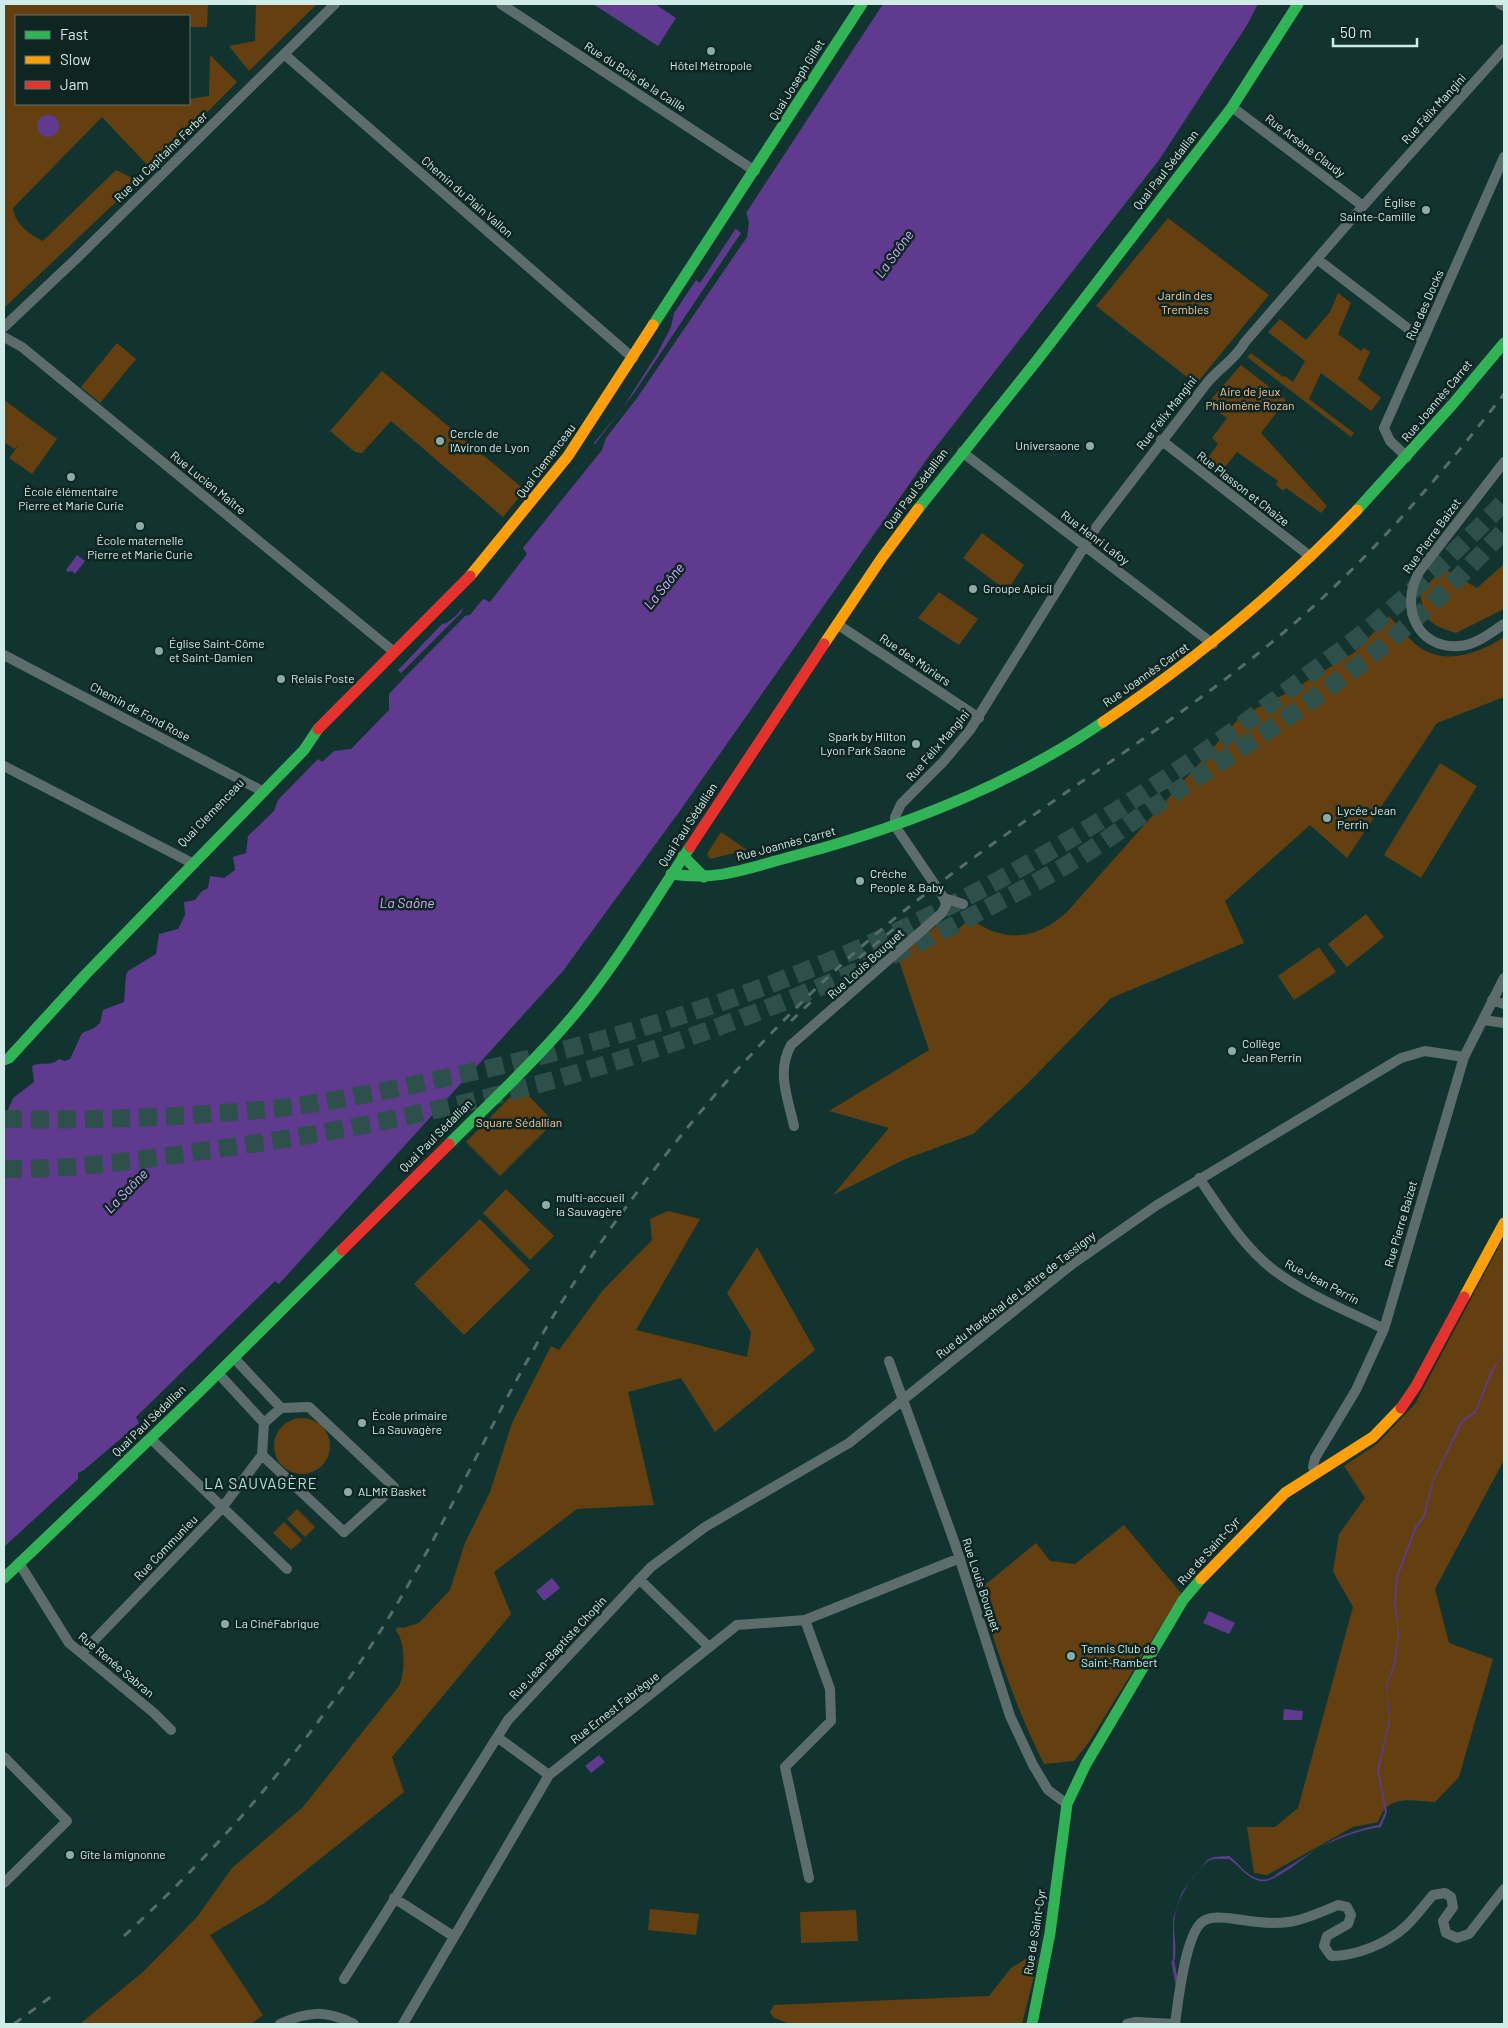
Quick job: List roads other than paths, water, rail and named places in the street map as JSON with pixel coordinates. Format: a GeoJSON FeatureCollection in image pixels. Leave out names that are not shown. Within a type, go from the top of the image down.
{"type":"FeatureCollection","features":[{"type":"Feature","properties":{"kind":"main road","name":"Quai Joseph Gillet"},"geometry":{"type":"LineString","coordinates":[[755,171],[862,4]]}},
{"type":"Feature","properties":{"kind":"main road","name":"Quai Paul Sédallian"},"geometry":{"type":"LineString","coordinates":[[4,1578],[218,1374],[532,1061],[574,1015],[605,974],[892,544],[1232,107],[1298,4]]}},
{"type":"Feature","properties":{"kind":"main road","name":"Quai Clemenceau"},"geometry":{"type":"LineString","coordinates":[[4,1060],[9,1058],[114,938],[260,790],[298,744],[315,732],[474,572],[531,504],[585,433],[755,171]]}},
{"type":"Feature","properties":{"kind":"main road","name":"Rue Joannès Carret"},"geometry":{"type":"LineString","coordinates":[[672,874],[713,877],[828,848],[895,826],[951,804],[1020,772],[1142,696],[1214,644],[1311,557],[1407,457],[1504,343]]}},
{"type":"Feature","properties":{"kind":"main road"},"geometry":{"type":"LineString","coordinates":[[684,856],[704,877]]}},
{"type":"Feature","properties":{"kind":"main road","name":"Quai Clemenceau"},"geometry":{"type":"LineString","coordinates":[[4,1050],[93,961]]}},
{"type":"Feature","properties":{"kind":"main road","name":"Rue de Saint-Cyr"},"geometry":{"type":"LineString","coordinates":[[1032,2024],[1050,1933],[1067,1804],[1086,1764],[1183,1600],[1210,1567],[1285,1493],[1373,1437],[1398,1412],[1416,1386],[1504,1223]]}},
{"type":"Feature","properties":{"kind":"street","name":"Rue du Capitaine Ferber"},"geometry":{"type":"LineString","coordinates":[[4,327],[80,255],[335,4]]}},
{"type":"Feature","properties":{"kind":"street","name":"Rue du Bois de la Caille"},"geometry":{"type":"LineString","coordinates":[[501,4],[755,171]]}},
{"type":"Feature","properties":{"kind":"street"},"geometry":{"type":"LineString","coordinates":[[1500,4],[1504,6]]}},
{"type":"Feature","properties":{"kind":"street","name":"Rue Félix Mangini"},"geometry":{"type":"LineString","coordinates":[[895,826],[895,817],[901,804],[944,762],[979,718],[1084,546],[1161,440],[1218,370],[1230,362],[1245,342],[1363,206],[1504,49]]}},
{"type":"Feature","properties":{"kind":"street","name":"Chemin du Plain Vallon"},"geometry":{"type":"LineString","coordinates":[[284,54],[633,358]]}},
{"type":"Feature","properties":{"kind":"street","name":"Rue Arsène Claudy"},"geometry":{"type":"LineString","coordinates":[[1232,107],[1363,206]]}},
{"type":"Feature","properties":{"kind":"street","name":"Rue des Docks"},"geometry":{"type":"LineString","coordinates":[[1407,457],[1390,441],[1384,428],[1504,157]]}},
{"type":"Feature","properties":{"kind":"street"},"geometry":{"type":"LineString","coordinates":[[1317,259],[1423,340]]}},
{"type":"Feature","properties":{"kind":"street","name":"Rue Lucien Maître"},"geometry":{"type":"LineString","coordinates":[[4,337],[22,347],[394,652]]}},
{"type":"Feature","properties":{"kind":"street","name":"Rue Plasson et Chaize"},"geometry":{"type":"LineString","coordinates":[[1161,440],[1311,557]]}},
{"type":"Feature","properties":{"kind":"street","name":"Rue Henri Lafoy"},"geometry":{"type":"LineString","coordinates":[[962,452],[1214,644]]}},
{"type":"Feature","properties":{"kind":"street","name":"Rue Pierre Baizet"},"geometry":{"type":"LineString","coordinates":[[1504,462],[1419,572],[1412,584],[1410,597],[1410,610],[1415,622],[1434,641],[1446,645],[1470,644],[1504,624]]}},
{"type":"Feature","properties":{"kind":"street","name":"Rue des Mûriers"},"geometry":{"type":"LineString","coordinates":[[837,624],[979,718]]}},
{"type":"Feature","properties":{"kind":"street","name":"Chemin de Fond Rose"},"geometry":{"type":"LineString","coordinates":[[4,655],[260,790]]}},
{"type":"Feature","properties":{"kind":"street"},"geometry":{"type":"LineString","coordinates":[[4,766],[189,862]]}},
{"type":"Feature","properties":{"kind":"street"},"geometry":{"type":"LineString","coordinates":[[895,826],[944,898],[963,904]]}},
{"type":"Feature","properties":{"kind":"street","name":"Rue Louis Bouquet"},"geometry":{"type":"LineString","coordinates":[[794,1126],[782,1071],[784,1057],[792,1045],[942,913],[946,905],[944,898]]}},
{"type":"Feature","properties":{"kind":"street","name":"Rue Pierre Baizet"},"geometry":{"type":"LineString","coordinates":[[1316,1473],[1313,1467],[1315,1458],[1356,1390],[1384,1329],[1464,1056],[1504,978]]}},
{"type":"Feature","properties":{"kind":"street"},"geometry":{"type":"LineString","coordinates":[[1492,1000],[1504,1004]]}},
{"type":"Feature","properties":{"kind":"street"},"geometry":{"type":"LineString","coordinates":[[1482,1024],[1504,1022]]}},
{"type":"Feature","properties":{"kind":"street","name":"Rue du Maréchal de Lattre de Tassigny"},"geometry":{"type":"LineString","coordinates":[[651,1567],[705,1526],[849,1443],[902,1398],[1071,1265],[1199,1178],[1401,1058],[1425,1051],[1464,1056]]}},
{"type":"Feature","properties":{"kind":"street","name":"Rue Jean Perrin"},"geometry":{"type":"LineString","coordinates":[[1199,1178],[1240,1236],[1274,1270],[1310,1292],[1384,1329]]}},
{"type":"Feature","properties":{"kind":"street"},"geometry":{"type":"LineString","coordinates":[[234,1358],[281,1408]]}},
{"type":"Feature","properties":{"kind":"street","name":"Rue Louis Bouquet"},"geometry":{"type":"LineString","coordinates":[[888,1361],[960,1558],[1010,1716],[1032,1765],[1048,1790],[1067,1804]]}},
{"type":"Feature","properties":{"kind":"street"},"geometry":{"type":"LineString","coordinates":[[218,1374],[264,1423]]}},
{"type":"Feature","properties":{"kind":"street"},"geometry":{"type":"LineString","coordinates":[[309,1407],[394,1487],[344,1532],[262,1455],[264,1423],[281,1408],[309,1407]]}},
{"type":"Feature","properties":{"kind":"street"},"geometry":{"type":"LineString","coordinates":[[151,1439],[221,1508],[287,1569]]}},
{"type":"Feature","properties":{"kind":"street","name":"Rue Communieu"},"geometry":{"type":"LineString","coordinates":[[82,1653],[221,1508],[262,1455]]}},
{"type":"Feature","properties":{"kind":"street","name":"Rue Ernest Fabrègue"},"geometry":{"type":"LineString","coordinates":[[403,2024],[549,1775],[669,1682],[737,1625],[805,1620],[960,1558]]}},
{"type":"Feature","properties":{"kind":"street","name":"Rue Renée Sabran"},"geometry":{"type":"LineString","coordinates":[[19,1563],[69,1643],[171,1730]]}},
{"type":"Feature","properties":{"kind":"street","name":"Rue Jean-Baptiste Chopin"},"geometry":{"type":"LineString","coordinates":[[344,1979],[508,1720],[651,1567]]}},
{"type":"Feature","properties":{"kind":"street"},"geometry":{"type":"LineString","coordinates":[[639,1579],[709,1647]]}},
{"type":"Feature","properties":{"kind":"street"},"geometry":{"type":"LineString","coordinates":[[805,1620],[830,1689],[831,1721],[785,1767],[809,1878]]}},
{"type":"Feature","properties":{"kind":"street"},"geometry":{"type":"LineString","coordinates":[[497,1737],[549,1775]]}},
{"type":"Feature","properties":{"kind":"street"},"geometry":{"type":"LineString","coordinates":[[4,1756],[67,1821],[4,1883]]}},
{"type":"Feature","properties":{"kind":"street"},"geometry":{"type":"LineString","coordinates":[[1127,2024],[1136,2022],[1175,2024],[1186,1956],[1193,1934],[1202,1922],[1216,1918],[1279,1924],[1303,1920],[1338,1905],[1347,1907],[1351,1915],[1348,1924],[1327,1936],[1324,1946],[1331,1956],[1346,1956],[1373,1946],[1405,1927],[1433,1895],[1444,1893],[1451,1898],[1453,1907],[1443,1921],[1446,1933],[1457,1938],[1469,1934],[1504,1889]]}},
{"type":"Feature","properties":{"kind":"street"},"geometry":{"type":"LineString","coordinates":[[394,1898],[453,1936]]}},
{"type":"Feature","properties":{"kind":"street"},"geometry":{"type":"LineString","coordinates":[[280,2024],[296,2017],[324,2012],[354,2024]]}},
{"type":"Feature","properties":{"kind":"water"},"geometry":{"type":"Polygon","coordinates":[[[593,4],[655,4],[676,18],[658,46],[593,4]]]}},
{"type":"Feature","properties":{"kind":"water","name":"La Saône"},"geometry":{"type":"Polygon","coordinates":[[[883,4],[1258,4],[1247,25],[1159,160],[929,456],[679,812],[563,971],[279,1284],[275,1281],[136,1417],[139,1423],[78,1473],[78,1479],[4,1547],[4,1113],[8,1110],[13,1098],[34,1082],[32,1066],[53,1063],[59,1059],[65,1061],[70,1059],[82,1033],[100,1023],[103,1010],[124,1002],[128,971],[156,954],[159,934],[178,929],[185,915],[184,902],[195,900],[202,891],[208,888],[210,876],[224,878],[235,870],[233,857],[246,853],[248,836],[274,811],[278,800],[318,759],[322,762],[334,751],[351,749],[389,710],[389,694],[405,677],[398,670],[442,624],[455,617],[494,566],[499,570],[588,459],[584,455],[622,409],[657,354],[671,327],[674,313],[696,280],[700,283],[883,4]]]}},
{"type":"Feature","properties":{"kind":"water"},"geometry":{"type":"Polygon","coordinates":[[[48,115],[56,118],[59,126],[56,134],[48,137],[40,134],[37,126],[40,118],[48,115]]]}},
{"type":"Feature","properties":{"kind":"water"},"geometry":{"type":"Polygon","coordinates":[[[77,555],[85,561],[75,574],[72,571],[68,572],[66,570],[77,555]]]}},
{"type":"Feature","properties":{"kind":"water"},"geometry":{"type":"Polygon","coordinates":[[[1504,1353],[1492,1373],[1476,1413],[1463,1422],[1434,1480],[1425,1517],[1417,1527],[1398,1577],[1396,1603],[1399,1635],[1396,1662],[1387,1686],[1390,1720],[1379,1771],[1387,1812],[1381,1827],[1351,1834],[1322,1846],[1352,1832],[1379,1825],[1385,1812],[1377,1770],[1389,1719],[1386,1686],[1394,1662],[1397,1641],[1394,1604],[1396,1577],[1415,1526],[1423,1516],[1433,1479],[1461,1421],[1475,1411],[1490,1372],[1504,1353]]]}},
{"type":"Feature","properties":{"kind":"water"},"geometry":{"type":"Polygon","coordinates":[[[552,1578],[560,1588],[544,1601],[536,1591],[552,1578]]]}},
{"type":"Feature","properties":{"kind":"water"},"geometry":{"type":"Polygon","coordinates":[[[1209,1611],[1235,1623],[1229,1634],[1203,1623],[1209,1611]]]}},
{"type":"Feature","properties":{"kind":"water"},"geometry":{"type":"Polygon","coordinates":[[[1284,1709],[1303,1711],[1302,1720],[1283,1720],[1284,1709]]]}},
{"type":"Feature","properties":{"kind":"water"},"geometry":{"type":"Polygon","coordinates":[[[599,1755],[605,1762],[591,1773],[585,1766],[599,1755]]]}},
{"type":"Feature","properties":{"kind":"water"},"geometry":{"type":"Polygon","coordinates":[[[1312,1852],[1267,1881],[1260,1881],[1251,1877],[1229,1859],[1208,1861],[1199,1870],[1207,1860],[1214,1857],[1229,1856],[1250,1875],[1263,1880],[1312,1852]]]}},
{"type":"Feature","properties":{"kind":"water"},"geometry":{"type":"Polygon","coordinates":[[[1190,1881],[1180,1899],[1175,1917],[1176,1951],[1173,1965],[1173,1919],[1182,1892],[1190,1881]]]}},
{"type":"Feature","properties":{"kind":"waterway"},"geometry":{"type":"LineString","coordinates":[[1173,1962],[1177,1985]]}},
{"type":"Feature","properties":{"kind":"tunnel"},"geometry":{"type":"LineString","coordinates":[[4,1119],[104,1119],[205,1114],[272,1109],[349,1098],[477,1071],[577,1046],[724,1001],[820,965],[867,945],[980,890],[1090,827],[1195,758],[1246,722],[1372,626],[1460,546],[1504,502]]}},
{"type":"Feature","properties":{"kind":"tunnel"},"geometry":{"type":"LineString","coordinates":[[4,1169],[95,1165],[245,1145],[339,1130],[526,1088],[708,1031],[884,959],[1048,876],[1101,843],[1268,730],[1350,672],[1402,630],[1454,582],[1504,531]]}},
{"type":"Feature","properties":{"kind":"railway"},"geometry":{"type":"LineString","coordinates":[[124,1936],[198,1864],[266,1788],[358,1666],[423,1559],[526,1363],[570,1289],[594,1252],[645,1182],[727,1081],[778,1026],[814,991],[869,940],[919,899],[970,860],[1181,712],[1233,673],[1314,606],[1344,578],[1427,489],[1504,394]]}},
{"type":"Feature","properties":{"kind":"railway"},"geometry":{"type":"LineString","coordinates":[[859,958],[901,923]]}},
{"type":"Feature","properties":{"kind":"railway"},"geometry":{"type":"LineString","coordinates":[[791,1021],[816,997]]}},
{"type":"Feature","properties":{"kind":"railway"},"geometry":{"type":"LineString","coordinates":[[14,2024],[52,1996]]}},
{"type":"Feature","properties":{"kind":"place","name":"Hôtel Métropole"},"geometry":{"type":"Point","coordinates":[711,51]}},
{"type":"Feature","properties":{"kind":"place","name":"Église Sainte-Camille"},"geometry":{"type":"Point","coordinates":[1426,210]}},
{"type":"Feature","properties":{"kind":"place","name":"Cercle de l'Aviron de Lyon"},"geometry":{"type":"Point","coordinates":[440,441]}},
{"type":"Feature","properties":{"kind":"place","name":"Universaone"},"geometry":{"type":"Point","coordinates":[1090,446]}},
{"type":"Feature","properties":{"kind":"place","name":"École élémentaire Pierre et Marie Curie"},"geometry":{"type":"Point","coordinates":[71,477]}},
{"type":"Feature","properties":{"kind":"place","name":"École maternelle Pierre et Marie Curie"},"geometry":{"type":"Point","coordinates":[140,526]}},
{"type":"Feature","properties":{"kind":"place","name":"Groupe Apicil"},"geometry":{"type":"Point","coordinates":[973,589]}},
{"type":"Feature","properties":{"kind":"place","name":"Église Saint-Côme et Saint-Damien"},"geometry":{"type":"Point","coordinates":[159,651]}},
{"type":"Feature","properties":{"kind":"place","name":"Relais Poste"},"geometry":{"type":"Point","coordinates":[281,679]}},
{"type":"Feature","properties":{"kind":"place","name":"Spark by Hilton Lyon Park Saone"},"geometry":{"type":"Point","coordinates":[916,744]}},
{"type":"Feature","properties":{"kind":"place","name":"Lycée Jean Perrin"},"geometry":{"type":"Point","coordinates":[1327,818]}},
{"type":"Feature","properties":{"kind":"place","name":"Crèche People & Baby"},"geometry":{"type":"Point","coordinates":[860,881]}},
{"type":"Feature","properties":{"kind":"place","name":"Collège Jean Perrin"},"geometry":{"type":"Point","coordinates":[1232,1051]}},
{"type":"Feature","properties":{"kind":"place","name":"multi-accueil la Sauvagère"},"geometry":{"type":"Point","coordinates":[546,1205]}},
{"type":"Feature","properties":{"kind":"place","name":"École primaire La Sauvagère"},"geometry":{"type":"Point","coordinates":[362,1423]}},
{"type":"Feature","properties":{"kind":"place","name":"ALMR Basket"},"geometry":{"type":"Point","coordinates":[348,1492]}},
{"type":"Feature","properties":{"kind":"place","name":"La CinéFabrique"},"geometry":{"type":"Point","coordinates":[225,1624]}},
{"type":"Feature","properties":{"kind":"place","name":"Tennis Club de Saint-Rambert"},"geometry":{"type":"Point","coordinates":[1071,1656]}},
{"type":"Feature","properties":{"kind":"place","name":"Gîte la mignonne"},"geometry":{"type":"Point","coordinates":[70,1855]}},
{"type":"Feature","properties":{"kind":"district","name":"LA SAUVAGÈRE"},"geometry":{"type":"Point","coordinates":[261,1484]}},
{"type":"Feature","properties":{"kind":"park label","name":"Jardin des Trembles"},"geometry":{"type":"Point","coordinates":[1185,303]}},
{"type":"Feature","properties":{"kind":"park label","name":"Aire de jeux Philomène Rozan"},"geometry":{"type":"Point","coordinates":[1250,399]}},
{"type":"Feature","properties":{"kind":"park label","name":"Square Sédallian"},"geometry":{"type":"Point","coordinates":[519,1123]}}]}
